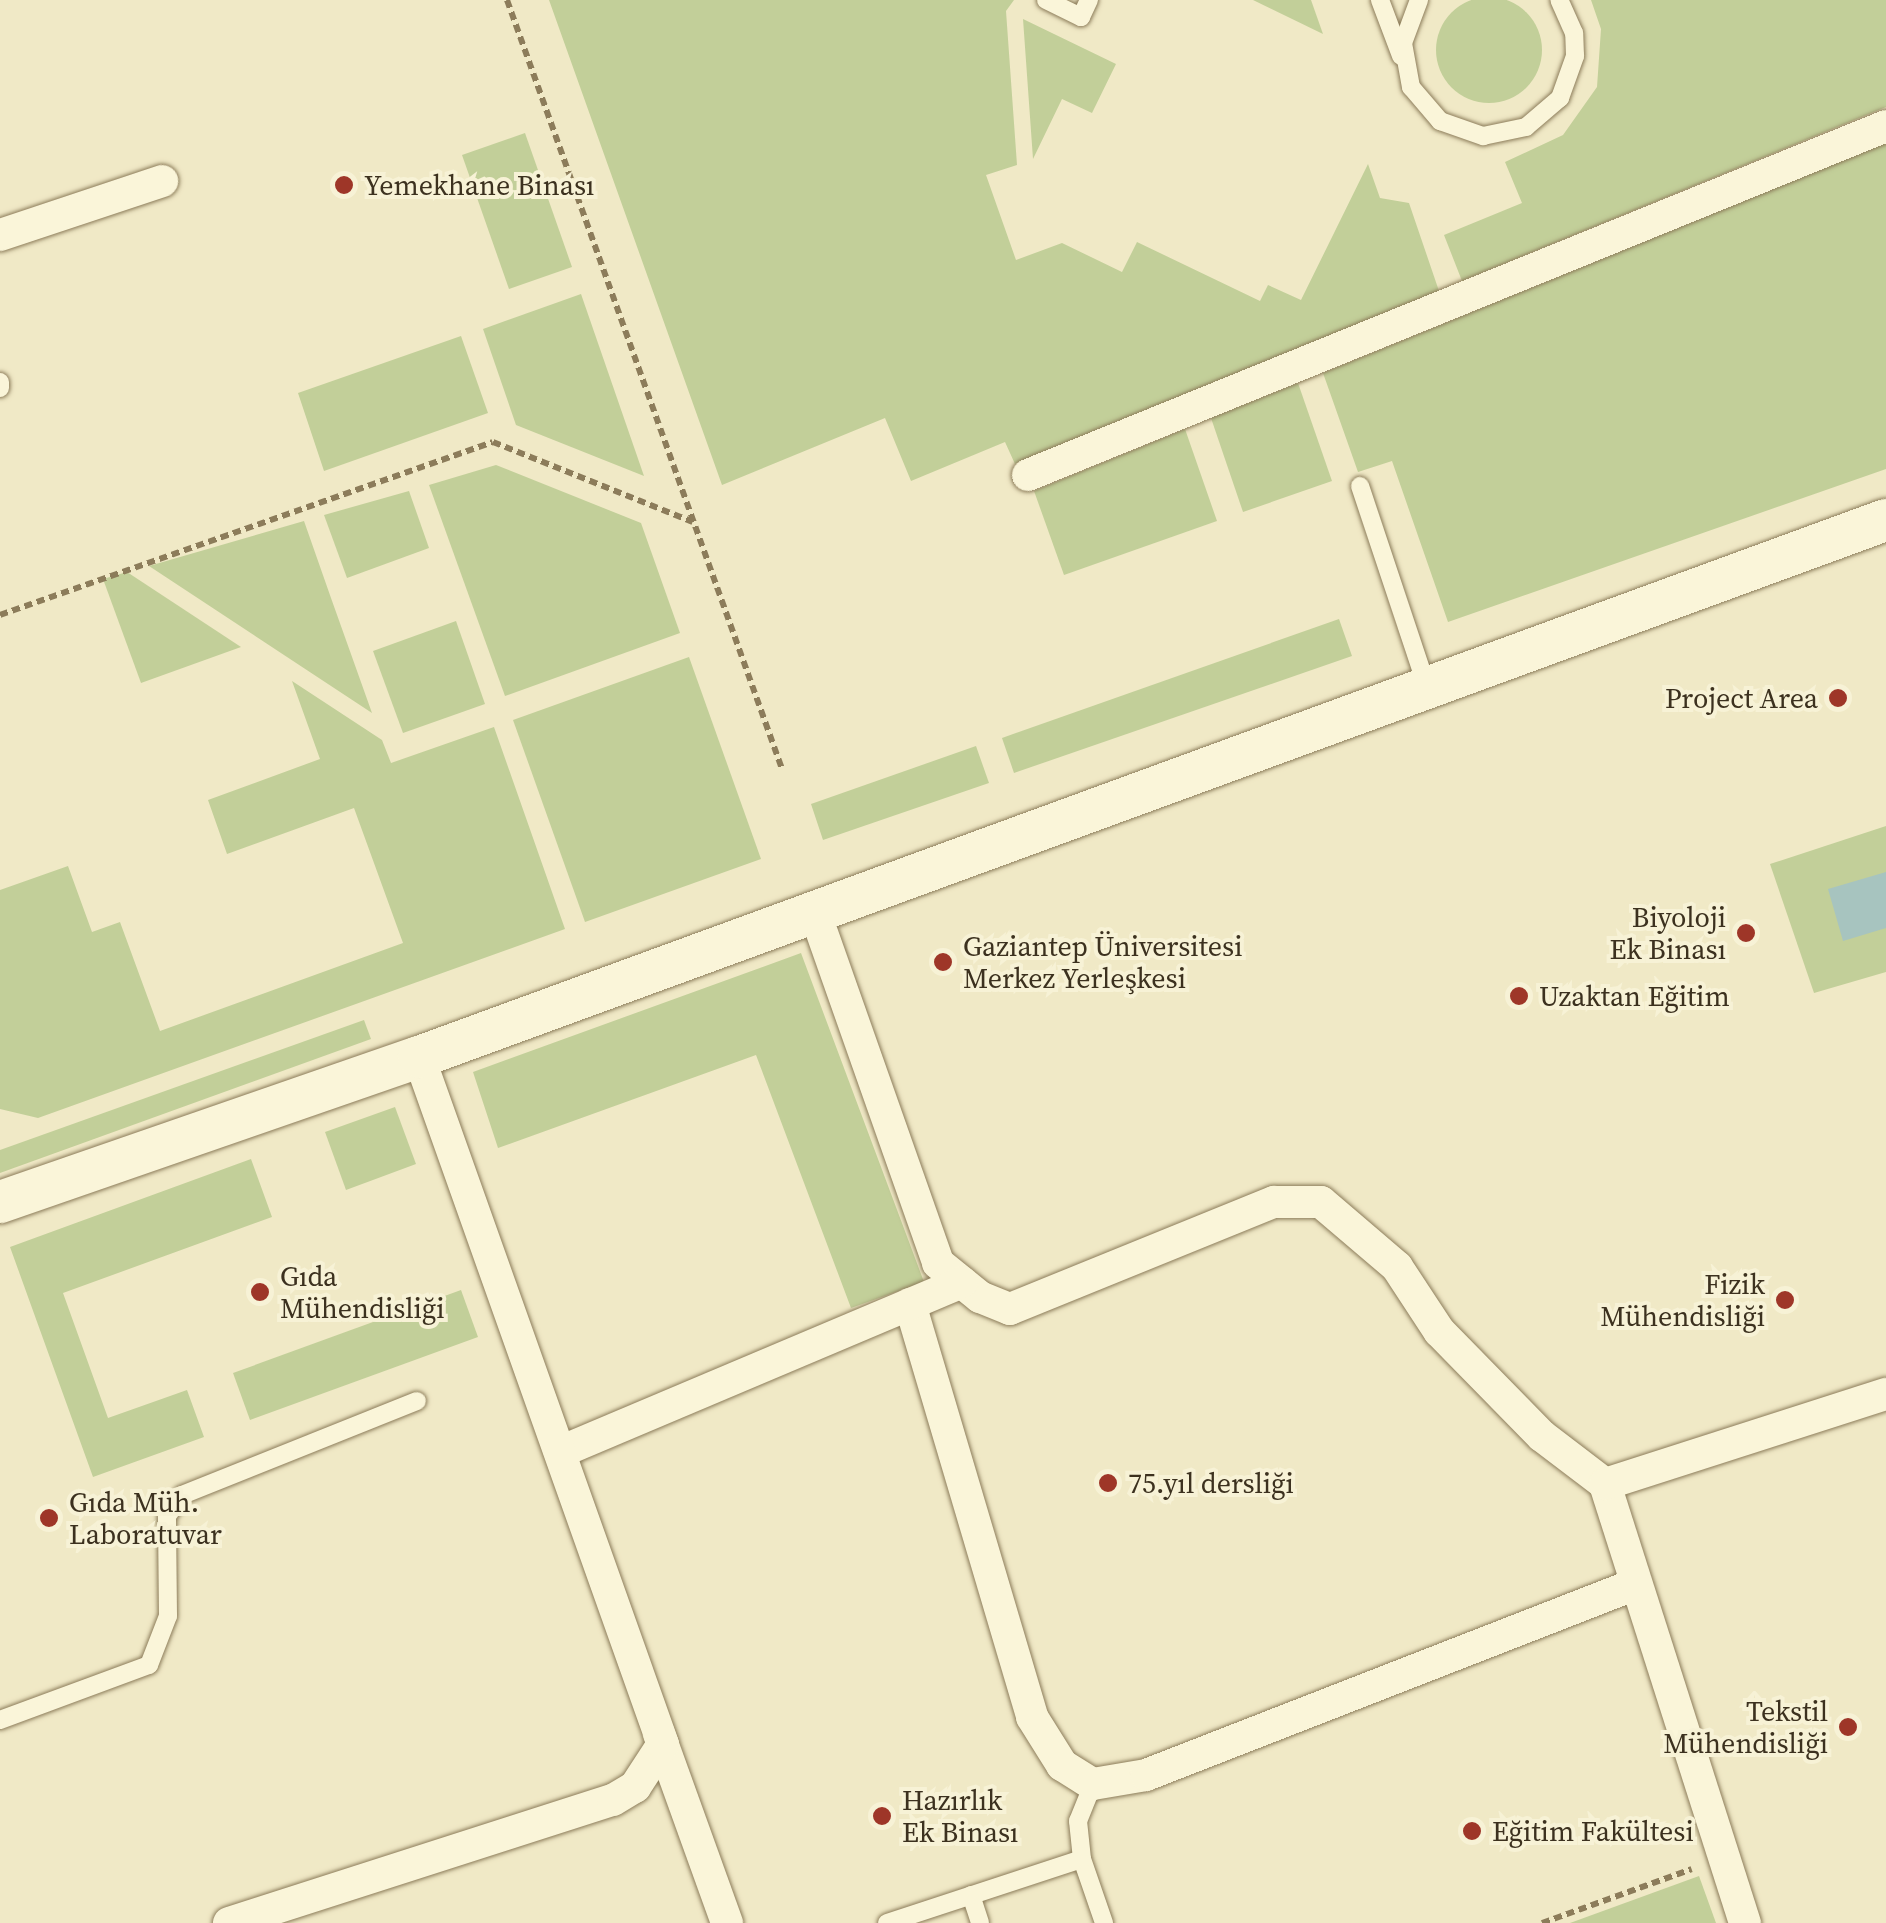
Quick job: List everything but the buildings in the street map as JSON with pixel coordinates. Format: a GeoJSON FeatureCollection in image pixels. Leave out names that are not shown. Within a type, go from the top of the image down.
{"type":"FeatureCollection","features":[{"type":"Feature","properties":{"kind":"street"},"geometry":{"type":"LineString","coordinates":[[1028,476],[1886,126]]}},
{"type":"Feature","properties":{"kind":"street"},"geometry":{"type":"LineString","coordinates":[[0,235],[162,182]]}},
{"type":"Feature","properties":{"kind":"street"},"geometry":{"type":"LineString","coordinates":[[0,1202],[419,1057],[1886,520]]}},
{"type":"Feature","properties":{"kind":"street"},"geometry":{"type":"LineString","coordinates":[[815,912],[938,1263],[962,1282],[1010,1308],[1274,1202],[1321,1202],[1397,1268],[1440,1331],[1542,1436],[1605,1484],[1721,1858],[1745,1923]]}},
{"type":"Feature","properties":{"kind":"street"},"geometry":{"type":"LineString","coordinates":[[419,1057],[726,1923]]}},
{"type":"Feature","properties":{"kind":"street"},"geometry":{"type":"LineString","coordinates":[[560,1452],[962,1282]]}},
{"type":"Feature","properties":{"kind":"street"},"geometry":{"type":"LineString","coordinates":[[910,1304],[1032,1716],[1062,1765],[1093,1784],[1146,1775],[1636,1584]]}},
{"type":"Feature","properties":{"kind":"street"},"geometry":{"type":"LineString","coordinates":[[1605,1484],[1886,1394]]}},
{"type":"Feature","properties":{"kind":"street"},"geometry":{"type":"LineString","coordinates":[[230,1923],[612,1800],[651,1770],[663,1744],[652,1713]]}},
{"type":"Feature","properties":{"kind":"lane"},"geometry":{"type":"LineString","coordinates":[[1046,0],[1081,17],[1089,0]]}},
{"type":"Feature","properties":{"kind":"lane"},"geometry":{"type":"LineString","coordinates":[[1380,0],[1404,66],[1424,106],[1440,121],[1461,131],[1505,134],[1526,127],[1560,98],[1575,56],[1563,4]]}},
{"type":"Feature","properties":{"kind":"lane"},"geometry":{"type":"LineString","coordinates":[[1404,66],[1407,21],[1419,0]]}},
{"type":"Feature","properties":{"kind":"lane"},"geometry":{"type":"LineString","coordinates":[[1360,486],[1428,688]]}},
{"type":"Feature","properties":{"kind":"lane"},"geometry":{"type":"LineString","coordinates":[[0,1720],[149,1665],[168,1616],[168,1516],[182,1494],[417,1401]]}},
{"type":"Feature","properties":{"kind":"lane"},"geometry":{"type":"LineString","coordinates":[[1093,1784],[1078,1821],[1082,1859],[1104,1923]]}},
{"type":"Feature","properties":{"kind":"lane"},"geometry":{"type":"LineString","coordinates":[[887,1923],[1082,1859]]}},
{"type":"Feature","properties":{"kind":"lane"},"geometry":{"type":"LineString","coordinates":[[971,1895],[980,1923]]}},
{"type":"Feature","properties":{"kind":"path"},"geometry":{"type":"LineString","coordinates":[[507,0],[782,769]]}},
{"type":"Feature","properties":{"kind":"path"},"geometry":{"type":"LineString","coordinates":[[0,615],[493,442],[693,522]]}},
{"type":"Feature","properties":{"kind":"path"},"geometry":{"type":"LineString","coordinates":[[1542,1923],[1721,1858]]}},
{"type":"Feature","properties":{"kind":"green space"},"geometry":{"type":"Polygon","coordinates":[[[1489,-3],[1509,1],[1526,13],[1538,30],[1542,50],[1538,70],[1526,87],[1509,99],[1489,103],[1469,99],[1452,87],[1440,70],[1436,50],[1440,30],[1452,13],[1469,1],[1489,-3]]]}},
{"type":"Feature","properties":{"kind":"green space"},"geometry":{"type":"Polygon","coordinates":[[[549,0],[1014,0],[1006,11],[1017,165],[986,175],[1016,260],[1062,243],[1122,272],[1137,242],[1260,301],[1268,285],[1301,300],[1368,164],[1380,198],[1409,203],[1439,291],[1015,464],[1005,442],[911,481],[885,418],[722,485],[549,0]]]}},
{"type":"Feature","properties":{"kind":"green space"},"geometry":{"type":"Polygon","coordinates":[[[1253,0],[1311,0],[1323,34],[1253,0]]]}},
{"type":"Feature","properties":{"kind":"green space"},"geometry":{"type":"Polygon","coordinates":[[[1591,0],[1886,0],[1886,107],[1462,281],[1444,235],[1522,203],[1505,162],[1563,135],[1597,87],[1601,29],[1591,0]]]}},
{"type":"Feature","properties":{"kind":"green space"},"geometry":{"type":"Polygon","coordinates":[[[1023,19],[1116,64],[1092,113],[1062,99],[1033,159],[1023,19]]]}},
{"type":"Feature","properties":{"kind":"green space"},"geometry":{"type":"Polygon","coordinates":[[[525,133],[572,267],[509,289],[462,155],[525,133]]]}},
{"type":"Feature","properties":{"kind":"green space"},"geometry":{"type":"Polygon","coordinates":[[[1886,143],[1886,469],[1448,622],[1392,461],[1358,472],[1323,373],[1886,143]]]}},
{"type":"Feature","properties":{"kind":"green space"},"geometry":{"type":"Polygon","coordinates":[[[581,294],[644,476],[516,425],[483,329],[581,294]]]}},
{"type":"Feature","properties":{"kind":"green space"},"geometry":{"type":"Polygon","coordinates":[[[461,336],[488,413],[324,471],[298,393],[461,336]]]}},
{"type":"Feature","properties":{"kind":"green space"},"geometry":{"type":"Polygon","coordinates":[[[1298,383],[1332,481],[1243,512],[1211,418],[1298,383]]]}},
{"type":"Feature","properties":{"kind":"green space"},"geometry":{"type":"Polygon","coordinates":[[[1185,429],[1217,521],[1064,575],[1034,491],[1185,429]]]}},
{"type":"Feature","properties":{"kind":"green space"},"geometry":{"type":"Polygon","coordinates":[[[496,465],[641,523],[680,633],[505,696],[429,485],[496,465]]]}},
{"type":"Feature","properties":{"kind":"green space"},"geometry":{"type":"Polygon","coordinates":[[[409,491],[429,548],[347,578],[324,515],[409,491]]]}},
{"type":"Feature","properties":{"kind":"green space"},"geometry":{"type":"Polygon","coordinates":[[[304,521],[331,598],[372,713],[149,566],[304,521]]]}},
{"type":"Feature","properties":{"kind":"green space"},"geometry":{"type":"Polygon","coordinates":[[[127,572],[241,647],[141,683],[103,579],[127,572]]]}},
{"type":"Feature","properties":{"kind":"green space"},"geometry":{"type":"Polygon","coordinates":[[[1339,619],[1352,656],[1014,773],[1002,738],[1339,619]]]}},
{"type":"Feature","properties":{"kind":"green space"},"geometry":{"type":"Polygon","coordinates":[[[456,621],[485,704],[403,733],[373,651],[456,621]]]}},
{"type":"Feature","properties":{"kind":"green space"},"geometry":{"type":"Polygon","coordinates":[[[689,657],[761,859],[585,922],[513,720],[689,657]]]}},
{"type":"Feature","properties":{"kind":"green space"},"geometry":{"type":"Polygon","coordinates":[[[292,681],[382,740],[391,763],[494,727],[565,929],[38,1118],[0,1109],[0,890],[68,866],[92,932],[120,922],[160,1031],[403,943],[354,808],[227,854],[208,800],[320,759],[292,681]]]}},
{"type":"Feature","properties":{"kind":"green space"},"geometry":{"type":"Polygon","coordinates":[[[976,746],[989,783],[823,840],[811,804],[976,746]]]}},
{"type":"Feature","properties":{"kind":"green space"},"geometry":{"type":"Polygon","coordinates":[[[1886,826],[1886,972],[1814,993],[1770,864],[1886,826]]]}},
{"type":"Feature","properties":{"kind":"green space"},"geometry":{"type":"Polygon","coordinates":[[[801,953],[924,1282],[851,1308],[756,1055],[498,1148],[473,1072],[801,953]]]}},
{"type":"Feature","properties":{"kind":"green space"},"geometry":{"type":"Polygon","coordinates":[[[364,1020],[371,1039],[0,1173],[0,1150],[364,1020]]]}},
{"type":"Feature","properties":{"kind":"green space"},"geometry":{"type":"Polygon","coordinates":[[[395,1107],[416,1164],[346,1190],[325,1132],[395,1107]]]}},
{"type":"Feature","properties":{"kind":"green space"},"geometry":{"type":"Polygon","coordinates":[[[251,1159],[272,1217],[63,1293],[108,1418],[187,1390],[204,1437],[93,1477],[10,1247],[251,1159]]]}},
{"type":"Feature","properties":{"kind":"green space"},"geometry":{"type":"Polygon","coordinates":[[[461,1290],[478,1337],[250,1420],[233,1373],[461,1290]]]}},
{"type":"Feature","properties":{"kind":"green space"},"geometry":{"type":"Polygon","coordinates":[[[1699,1876],[1716,1923],[1570,1923],[1699,1876]]]}},
{"type":"Feature","properties":{"kind":"water"},"geometry":{"type":"Polygon","coordinates":[[[1886,872],[1886,928],[1843,941],[1828,889],[1886,872]]]}},
{"type":"Feature","properties":{"kind":"place","name":"Yemekhane Binası"},"geometry":{"type":"Point","coordinates":[344,185]}},
{"type":"Feature","properties":{"kind":"place","name":"Project Area"},"geometry":{"type":"Point","coordinates":[1838,698]}},
{"type":"Feature","properties":{"kind":"place","name":"Biyoloji Ek Binası"},"geometry":{"type":"Point","coordinates":[1746,933]}},
{"type":"Feature","properties":{"kind":"place","name":"Gaziantep Üniversitesi Merkez Yerleşkesi"},"geometry":{"type":"Point","coordinates":[943,962]}},
{"type":"Feature","properties":{"kind":"place","name":"Uzaktan Eğitim"},"geometry":{"type":"Point","coordinates":[1519,996]}},
{"type":"Feature","properties":{"kind":"place","name":"Gıda Mühendisliği"},"geometry":{"type":"Point","coordinates":[260,1292]}},
{"type":"Feature","properties":{"kind":"place","name":"Fizik Mühendisliği"},"geometry":{"type":"Point","coordinates":[1785,1300]}},
{"type":"Feature","properties":{"kind":"place","name":"75.yıl dersliği"},"geometry":{"type":"Point","coordinates":[1108,1483]}},
{"type":"Feature","properties":{"kind":"place","name":"Gıda Müh. Laboratuvar"},"geometry":{"type":"Point","coordinates":[49,1518]}},
{"type":"Feature","properties":{"kind":"place","name":"Tekstil Mühendisliği"},"geometry":{"type":"Point","coordinates":[1848,1727]}},
{"type":"Feature","properties":{"kind":"place","name":"Hazırlık Ek Binası"},"geometry":{"type":"Point","coordinates":[882,1816]}},
{"type":"Feature","properties":{"kind":"place","name":"Eğitim Fakültesi"},"geometry":{"type":"Point","coordinates":[1472,1831]}}]}
